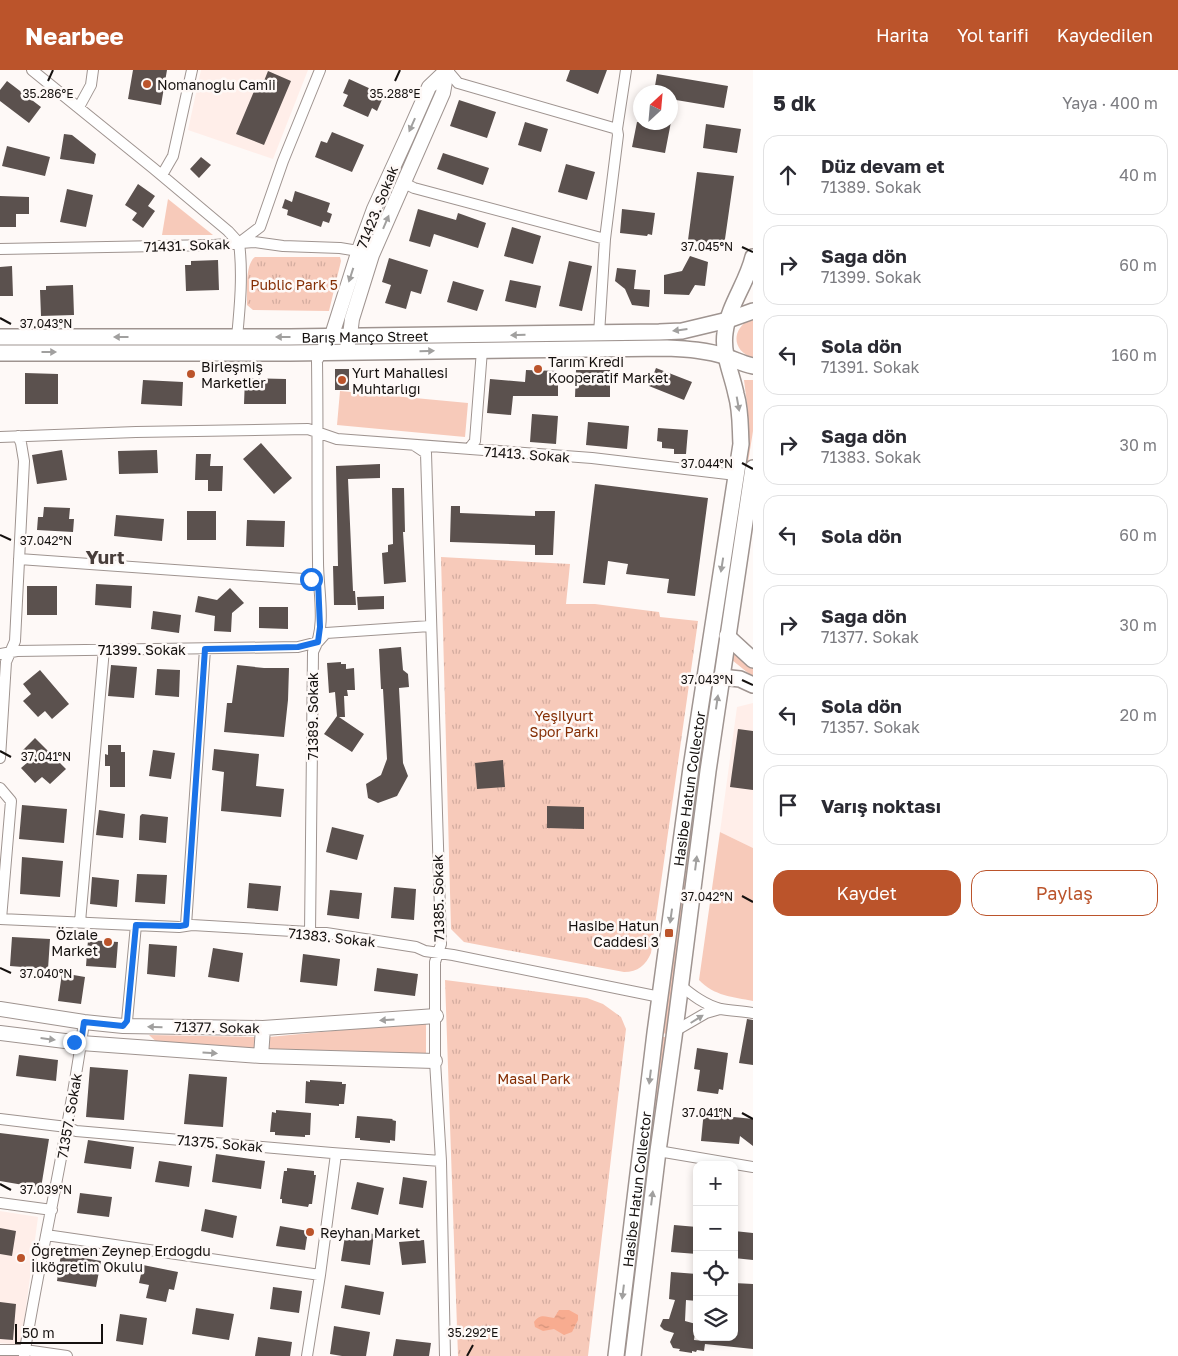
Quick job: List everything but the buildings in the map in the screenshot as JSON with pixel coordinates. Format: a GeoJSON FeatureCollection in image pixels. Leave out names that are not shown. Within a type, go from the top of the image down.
{"type":"FeatureCollection","features":[{"type":"Feature","properties":{"kind":"main road","name":"Hasibe Hatun Collector"},"geometry":{"type":"LineString","coordinates":[[616,1356],[660,998],[691,768],[741,444],[740,410],[726,357],[724,340],[728,320],[753,257]]}},
{"type":"Feature","properties":{"kind":"main road","name":"Barış Manço Street"},"geometry":{"type":"LineString","coordinates":[[0,352],[322,352],[342,341],[682,331],[728,320],[753,311]]}},
{"type":"Feature","properties":{"kind":"main road","name":"Barış Manço Street"},"geometry":{"type":"LineString","coordinates":[[0,337],[237,337],[342,341],[482,350],[694,349],[753,366]]}},
{"type":"Feature","properties":{"kind":"main road","name":"Hasibe Hatun Collector"},"geometry":{"type":"LineString","coordinates":[[633,1356],[658,1151],[721,677],[753,468]]}},
{"type":"Feature","properties":{"kind":"main road"},"geometry":{"type":"LineString","coordinates":[[727,636],[753,660]]}},
{"type":"Feature","properties":{"kind":"main road"},"geometry":{"type":"LineString","coordinates":[[721,677],[740,679],[753,685]]}},
{"type":"Feature","properties":{"kind":"street"},"geometry":{"type":"LineString","coordinates":[[32,70],[162,175],[228,231],[239,243],[240,272],[237,337]]}},
{"type":"Feature","properties":{"kind":"street"},"geometry":{"type":"LineString","coordinates":[[79,107],[91,85],[92,70]]}},
{"type":"Feature","properties":{"kind":"street"},"geometry":{"type":"LineString","coordinates":[[162,175],[173,156],[192,70]]}},
{"type":"Feature","properties":{"kind":"street"},"geometry":{"type":"LineString","coordinates":[[239,243],[260,227],[283,160],[320,70]]}},
{"type":"Feature","properties":{"kind":"street"},"geometry":{"type":"LineString","coordinates":[[447,70],[458,83],[617,128]]}},
{"type":"Feature","properties":{"kind":"street","name":"71423. Sokak"},"geometry":{"type":"LineString","coordinates":[[366,253],[404,183],[443,93],[447,70]]}},
{"type":"Feature","properties":{"kind":"street","name":"71423. Sokak"},"geometry":{"type":"LineString","coordinates":[[342,341],[352,319],[374,210],[429,87],[447,70]]}},
{"type":"Feature","properties":{"kind":"street"},"geometry":{"type":"LineString","coordinates":[[599,334],[605,239],[618,135],[617,128],[626,70]]}},
{"type":"Feature","properties":{"kind":"street"},"geometry":{"type":"LineString","coordinates":[[404,183],[605,239]]}},
{"type":"Feature","properties":{"kind":"street","name":"71431. Sokak"},"geometry":{"type":"LineString","coordinates":[[0,249],[214,245],[254,242],[366,253]]}},
{"type":"Feature","properties":{"kind":"street"},"geometry":{"type":"LineString","coordinates":[[469,449],[475,441],[482,350]]}},
{"type":"Feature","properties":{"kind":"street","name":"71389. Sokak"},"geometry":{"type":"LineString","coordinates":[[310,933],[313,652],[318,642],[320,627],[317,361],[322,352]]}},
{"type":"Feature","properties":{"kind":"street","name":"71413. Sokak"},"geometry":{"type":"LineString","coordinates":[[0,437],[308,428],[337,439],[592,458],[736,474]]}},
{"type":"Feature","properties":{"kind":"street"},"geometry":{"type":"LineString","coordinates":[[0,758],[5,653],[15,642],[24,461],[18,436]]}},
{"type":"Feature","properties":{"kind":"street","name":"71385. Sokak"},"geometry":{"type":"LineString","coordinates":[[414,445],[426,453],[441,944],[435,962],[435,1061],[441,1161],[445,1356]]}},
{"type":"Feature","properties":{"kind":"street"},"geometry":{"type":"LineString","coordinates":[[18,559],[318,580]]}},
{"type":"Feature","properties":{"kind":"street","name":"71399. Sokak"},"geometry":{"type":"LineString","coordinates":[[5,653],[104,649],[298,647],[318,642],[326,633],[430,626]]}},
{"type":"Feature","properties":{"kind":"street"},"geometry":{"type":"LineString","coordinates":[[80,922],[104,649]]}},
{"type":"Feature","properties":{"kind":"street"},"geometry":{"type":"LineString","coordinates":[[186,925],[205,649]]}},
{"type":"Feature","properties":{"kind":"street"},"geometry":{"type":"LineString","coordinates":[[0,788],[11,801],[1,919]]}},
{"type":"Feature","properties":{"kind":"street","name":"71383. Sokak"},"geometry":{"type":"LineString","coordinates":[[1,919],[136,925],[186,925],[326,933],[416,947],[660,998]]}},
{"type":"Feature","properties":{"kind":"street"},"geometry":{"type":"LineString","coordinates":[[123,1026],[127,1021],[136,925]]}},
{"type":"Feature","properties":{"kind":"street"},"geometry":{"type":"LineString","coordinates":[[680,985],[699,1000],[720,1009],[753,1013]]}},
{"type":"Feature","properties":{"kind":"street","name":"71377. Sokak"},"geometry":{"type":"LineString","coordinates":[[0,1009],[123,1026],[263,1028],[436,1016]]}},
{"type":"Feature","properties":{"kind":"street"},"geometry":{"type":"LineString","coordinates":[[675,1031],[706,1013],[720,1009]]}},
{"type":"Feature","properties":{"kind":"street","name":"71357. Sokak"},"geometry":{"type":"LineString","coordinates":[[25,1353],[67,1127],[84,1022]]}},
{"type":"Feature","properties":{"kind":"street"},"geometry":{"type":"LineString","coordinates":[[261,1056],[263,1028]]}},
{"type":"Feature","properties":{"kind":"street","name":"71377. Sokak"},"geometry":{"type":"LineString","coordinates":[[0,1033],[81,1043],[261,1056],[435,1061]]}},
{"type":"Feature","properties":{"kind":"street","name":"71375. Sokak"},"geometry":{"type":"LineString","coordinates":[[0,1119],[67,1127],[76,1131],[336,1154],[441,1161]]}},
{"type":"Feature","properties":{"kind":"street"},"geometry":{"type":"LineString","coordinates":[[658,1151],[753,1167]]}},
{"type":"Feature","properties":{"kind":"street"},"geometry":{"type":"LineString","coordinates":[[308,1356],[336,1154]]}},
{"type":"Feature","properties":{"kind":"street"},"geometry":{"type":"LineString","coordinates":[[0,1203],[52,1210]]}},
{"type":"Feature","properties":{"kind":"street"},"geometry":{"type":"LineString","coordinates":[[46,1235],[320,1275]]}},
{"type":"Feature","properties":{"kind":"street"},"geometry":{"type":"LineString","coordinates":[[0,1350],[67,1356]]}},
{"type":"Feature","properties":{"kind":"shaded area"},"geometry":{"type":"Polygon","coordinates":[[[201,70],[308,70],[273,159],[188,130],[201,70]]]}},
{"type":"Feature","properties":{"kind":"shaded area"},"geometry":{"type":"Polygon","coordinates":[[[753,703],[753,848],[720,832],[737,707],[753,703]]]}},
{"type":"Feature","properties":{"kind":"shaded area"},"geometry":{"type":"Polygon","coordinates":[[[0,1211],[38,1217],[21,1345],[0,1343],[0,1211]]]}},
{"type":"Feature","properties":{"kind":"green space"},"geometry":{"type":"Polygon","coordinates":[[[168,199],[213,235],[162,235],[168,199]]]}},
{"type":"Feature","properties":{"kind":"green space","name":"Public Park 5"},"geometry":{"type":"Polygon","coordinates":[[[255,257],[340,257],[341,261],[329,311],[253,310],[247,305],[247,286],[248,272],[255,257]]]}},
{"type":"Feature","properties":{"kind":"green space"},"geometry":{"type":"Polygon","coordinates":[[[750,319],[753,319],[753,358],[741,351],[736,340],[739,329],[750,319]]]}},
{"type":"Feature","properties":{"kind":"green space"},"geometry":{"type":"Polygon","coordinates":[[[682,338],[682,341],[517,344],[517,341],[682,338]]]}},
{"type":"Feature","properties":{"kind":"green space"},"geometry":{"type":"Polygon","coordinates":[[[514,341],[515,344],[365,345],[365,342],[514,341]]]}},
{"type":"Feature","properties":{"kind":"green space"},"geometry":{"type":"Polygon","coordinates":[[[288,342],[288,346],[128,347],[128,343],[288,342]]]}},
{"type":"Feature","properties":{"kind":"green space"},"geometry":{"type":"Polygon","coordinates":[[[0,343],[123,343],[123,346],[0,346],[0,343]]]}},
{"type":"Feature","properties":{"kind":"green space"},"geometry":{"type":"Polygon","coordinates":[[[744,380],[753,380],[753,431],[728,589],[724,589],[748,432],[748,412],[744,380]]]}},
{"type":"Feature","properties":{"kind":"green space"},"geometry":{"type":"Polygon","coordinates":[[[340,391],[468,403],[465,437],[337,425],[340,391]]]}},
{"type":"Feature","properties":{"kind":"green space","name":"Yeşilyurt Spor Parkı"},"geometry":{"type":"Polygon","coordinates":[[[441,557],[570,564],[566,604],[595,604],[659,612],[660,617],[698,621],[651,953],[647,961],[637,969],[624,972],[464,942],[451,929],[441,557]]]}},
{"type":"Feature","properties":{"kind":"green space"},"geometry":{"type":"Polygon","coordinates":[[[724,592],[727,592],[701,769],[698,768],[724,592]]]}},
{"type":"Feature","properties":{"kind":"green space"},"geometry":{"type":"Polygon","coordinates":[[[734,653],[753,667],[753,677],[732,660],[734,653]]]}},
{"type":"Feature","properties":{"kind":"green space"},"geometry":{"type":"Polygon","coordinates":[[[697,771],[700,771],[667,1034],[662,1033],[697,771]]]}},
{"type":"Feature","properties":{"kind":"green space"},"geometry":{"type":"Polygon","coordinates":[[[720,832],[753,848],[753,1001],[717,993],[699,980],[720,832]]]}},
{"type":"Feature","properties":{"kind":"green space","name":"Masal Park"},"geometry":{"type":"Polygon","coordinates":[[[445,980],[587,998],[603,1004],[621,1017],[626,1029],[588,1356],[458,1356],[445,980]]]}},
{"type":"Feature","properties":{"kind":"green space"},"geometry":{"type":"Polygon","coordinates":[[[426,1022],[426,1056],[268,1051],[269,1037],[426,1022]]]}},
{"type":"Feature","properties":{"kind":"green space"},"geometry":{"type":"Polygon","coordinates":[[[149,1035],[257,1037],[256,1051],[162,1047],[149,1035]]]}},
{"type":"Feature","properties":{"kind":"green space"},"geometry":{"type":"Polygon","coordinates":[[[662,1037],[666,1037],[642,1219],[640,1218],[662,1037]]]}},
{"type":"Feature","properties":{"kind":"green space"},"geometry":{"type":"Polygon","coordinates":[[[639,1221],[642,1221],[630,1325],[626,1324],[639,1221]]]}},
{"type":"Feature","properties":{"kind":"water"},"geometry":{"type":"Polygon","coordinates":[[[559,1310],[569,1310],[578,1315],[578,1320],[572,1332],[564,1335],[554,1329],[543,1331],[535,1327],[534,1322],[539,1317],[554,1318],[559,1310]]]}},
{"type":"Feature","properties":{"kind":"place","name":"Nomanoğlu Camii"},"geometry":{"type":"Point","coordinates":[147,84]}},
{"type":"Feature","properties":{"kind":"place","name":"Tarım Kredi Kooperatif Market"},"geometry":{"type":"Point","coordinates":[538,369]}},
{"type":"Feature","properties":{"kind":"place","name":"Birleşmiş Marketler"},"geometry":{"type":"Point","coordinates":[191,374]}},
{"type":"Feature","properties":{"kind":"place","name":"Yurt Mahallesi Muhtarlığı"},"geometry":{"type":"Point","coordinates":[342,380]}},
{"type":"Feature","properties":{"kind":"place","name":"Hasibe Hatun Caddesi 3"},"geometry":{"type":"Point","coordinates":[669,933]}},
{"type":"Feature","properties":{"kind":"place","name":"Özlale Market"},"geometry":{"type":"Point","coordinates":[108,942]}},
{"type":"Feature","properties":{"kind":"place","name":"Reyhan Market"},"geometry":{"type":"Point","coordinates":[310,1232]}},
{"type":"Feature","properties":{"kind":"place","name":"Öğretmen Zeynep Erdoğdu İlköğretim Okulu"},"geometry":{"type":"Point","coordinates":[21,1258]}},
{"type":"Feature","properties":{"kind":"district","name":"Yurt"},"geometry":{"type":"Point","coordinates":[105,556]}},
{"type":"Feature","properties":{"kind":"route"},"geometry":{"type":"LineString","coordinates":[[74,1042],[81,1043],[84,1022],[123,1026],[127,1021],[136,925],[186,925],[205,649],[298,647],[318,642],[320,627],[318,580],[311,579]]}}]}
